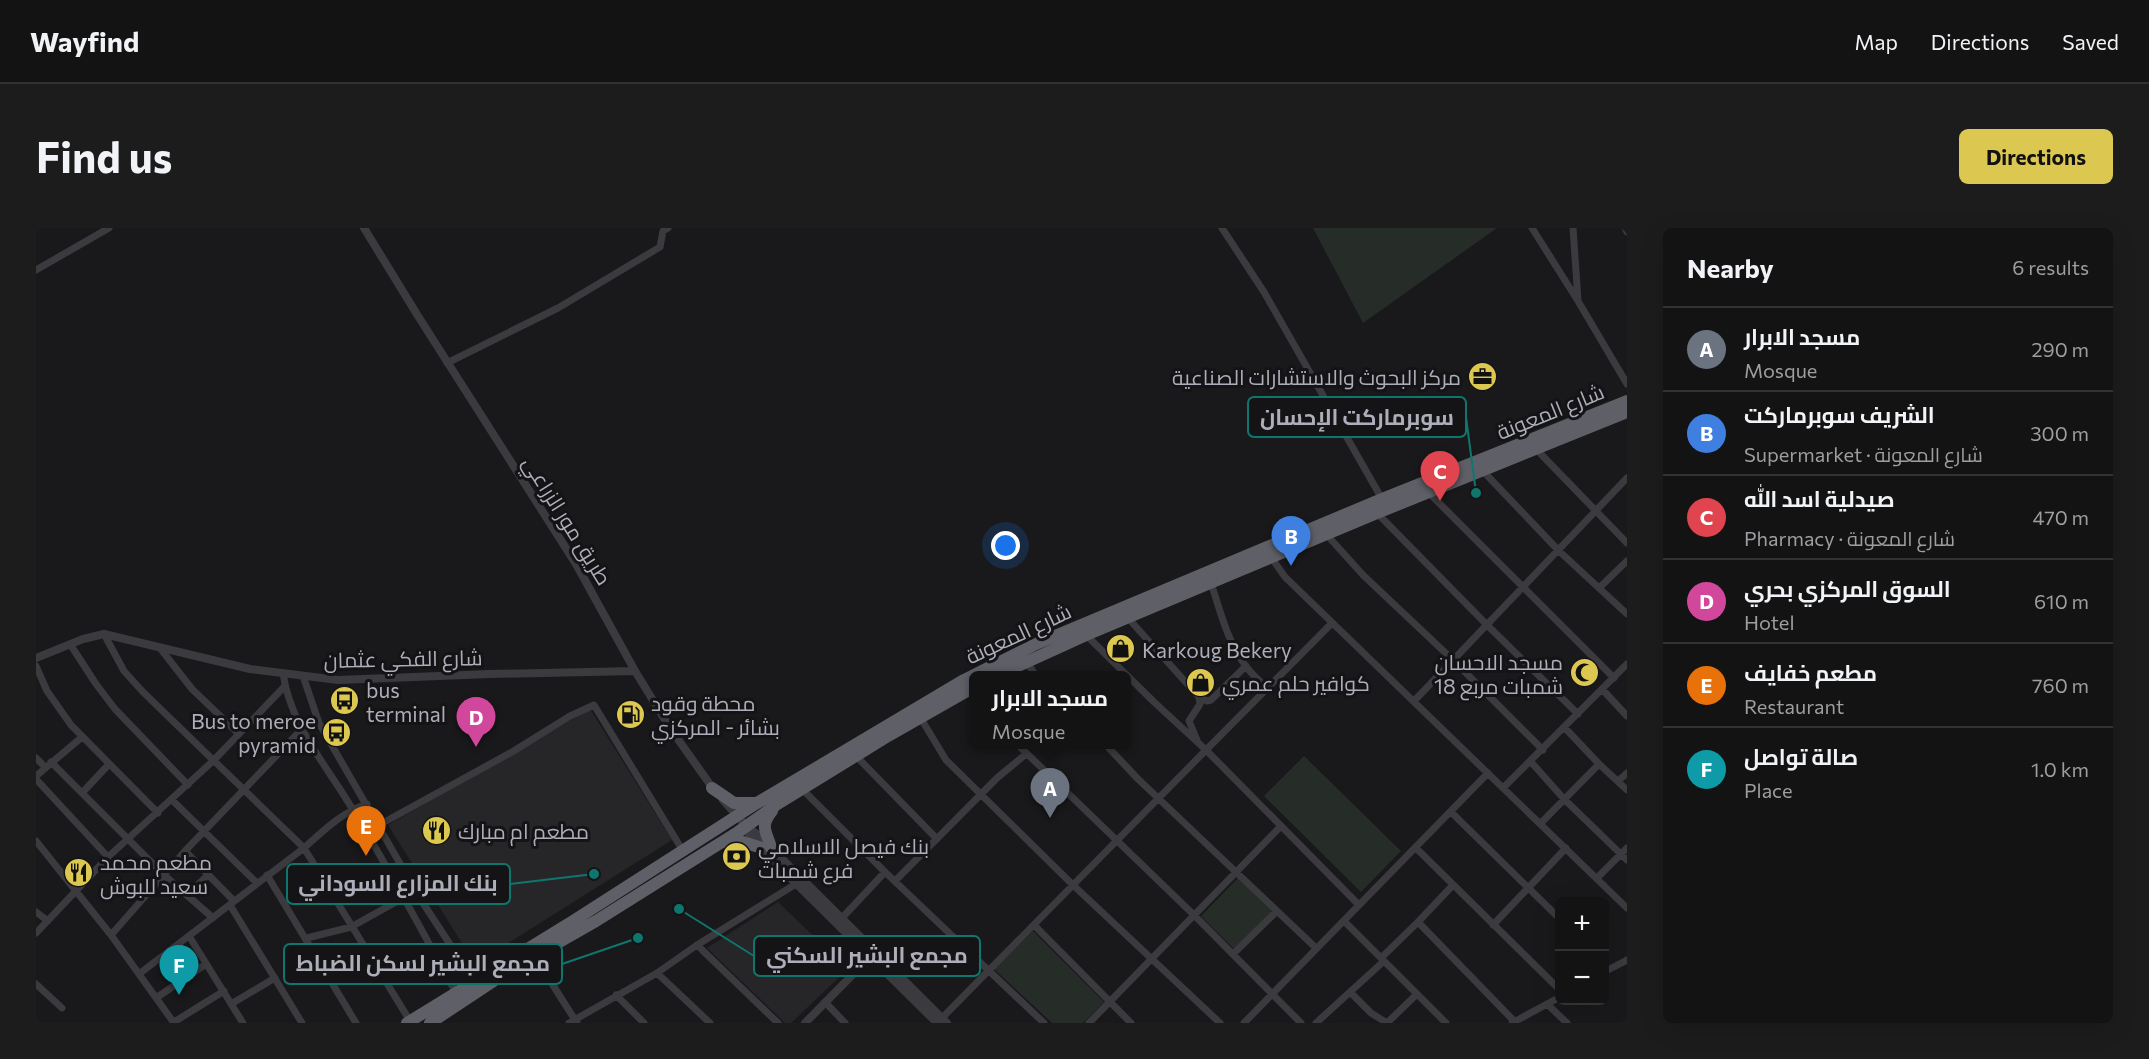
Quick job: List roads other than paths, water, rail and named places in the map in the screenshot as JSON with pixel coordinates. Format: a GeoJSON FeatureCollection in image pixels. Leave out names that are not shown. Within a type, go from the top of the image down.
{"type":"FeatureCollection","features":[{"type":"Feature","properties":{"kind":"highway","name":"شارع المعونة"},"geometry":{"type":"LineString","coordinates":[[982,671],[1047,640],[1383,499],[1627,401]]}},
{"type":"Feature","properties":{"kind":"highway","name":"شارع المعونة"},"geometry":{"type":"LineString","coordinates":[[1005,671],[1326,534],[1627,412]]}},
{"type":"Feature","properties":{"kind":"highway","name":"شارع المعونة"},"geometry":{"type":"LineString","coordinates":[[435,1022],[508,966],[737,816],[969,678]]}},
{"type":"Feature","properties":{"kind":"highway","name":"شارع المعونة"},"geometry":{"type":"LineString","coordinates":[[408,1022],[474,981],[535,957],[720,843],[802,789],[920,717],[969,691]]}},
{"type":"Feature","properties":{"kind":"highway"},"geometry":{"type":"LineString","coordinates":[[712,788],[734,803],[758,803]]}},
{"type":"Feature","properties":{"kind":"highway"},"geometry":{"type":"LineString","coordinates":[[720,843],[736,840],[765,848],[764,822],[776,805]]}},
{"type":"Feature","properties":{"kind":"street"},"geometry":{"type":"LineString","coordinates":[[36,270],[109,228]]}},
{"type":"Feature","properties":{"kind":"street","name":"طريق مور الزراعي"},"geometry":{"type":"LineString","coordinates":[[364,228],[447,363],[576,564],[635,671],[693,762],[712,788],[746,826],[749,835],[765,848]]}},
{"type":"Feature","properties":{"kind":"street"},"geometry":{"type":"LineString","coordinates":[[447,363],[558,308],[660,247],[663,231],[668,228]]}},
{"type":"Feature","properties":{"kind":"street"},"geometry":{"type":"LineString","coordinates":[[1222,228],[1264,292],[1383,499]]}},
{"type":"Feature","properties":{"kind":"street"},"geometry":{"type":"LineString","coordinates":[[1532,228],[1627,384]]}},
{"type":"Feature","properties":{"kind":"street"},"geometry":{"type":"LineString","coordinates":[[1573,228],[1578,301]]}},
{"type":"Feature","properties":{"kind":"street"},"geometry":{"type":"LineString","coordinates":[[1625,228],[1627,232]]}},
{"type":"Feature","properties":{"kind":"street"},"geometry":{"type":"LineString","coordinates":[[1535,448],[1627,543]]}},
{"type":"Feature","properties":{"kind":"street"},"geometry":{"type":"LineString","coordinates":[[1482,470],[1559,551],[1627,614]]}},
{"type":"Feature","properties":{"kind":"street"},"geometry":{"type":"LineString","coordinates":[[1414,701],[1627,478]]}},
{"type":"Feature","properties":{"kind":"street"},"geometry":{"type":"LineString","coordinates":[[1428,492],[1614,678]]}},
{"type":"Feature","properties":{"kind":"street"},"geometry":{"type":"LineString","coordinates":[[1377,513],[1487,626],[1578,714]]}},
{"type":"Feature","properties":{"kind":"street"},"geometry":{"type":"LineString","coordinates":[[1326,534],[1363,574],[1454,660],[1543,750]]}},
{"type":"Feature","properties":{"kind":"street"},"geometry":{"type":"LineString","coordinates":[[1271,557],[1285,577],[1627,908]]}},
{"type":"Feature","properties":{"kind":"street"},"geometry":{"type":"LineString","coordinates":[[1599,588],[1627,561]]}},
{"type":"Feature","properties":{"kind":"street"},"geometry":{"type":"LineString","coordinates":[[1210,583],[1227,633],[1246,666],[1268,688]]}},
{"type":"Feature","properties":{"kind":"street"},"geometry":{"type":"LineString","coordinates":[[1128,618],[1199,697],[1207,701],[1211,700],[1246,666]]}},
{"type":"Feature","properties":{"kind":"street"},"geometry":{"type":"LineString","coordinates":[[942,1021],[989,969],[1332,623]]}},
{"type":"Feature","properties":{"kind":"street"},"geometry":{"type":"LineString","coordinates":[[36,658],[70,644],[104,634],[124,671],[304,848],[351,927],[392,989],[408,1022]]}},
{"type":"Feature","properties":{"kind":"street","name":"شارع الفكي عثمان"},"geometry":{"type":"LineString","coordinates":[[104,634],[250,669],[338,680],[635,671]]}},
{"type":"Feature","properties":{"kind":"street"},"geometry":{"type":"LineString","coordinates":[[1086,635],[1123,671]]}},
{"type":"Feature","properties":{"kind":"street"},"geometry":{"type":"LineString","coordinates":[[70,644],[115,709],[188,785]]}},
{"type":"Feature","properties":{"kind":"street"},"geometry":{"type":"LineString","coordinates":[[160,648],[192,689],[239,734]]}},
{"type":"Feature","properties":{"kind":"street"},"geometry":{"type":"LineString","coordinates":[[1026,661],[1033,671]]}},
{"type":"Feature","properties":{"kind":"street"},"geometry":{"type":"LineString","coordinates":[[1503,788],[1627,664]]}},
{"type":"Feature","properties":{"kind":"street"},"geometry":{"type":"LineString","coordinates":[[36,666],[46,691],[71,725],[158,813]]}},
{"type":"Feature","properties":{"kind":"street"},"geometry":{"type":"LineString","coordinates":[[282,673],[284,687],[302,729],[353,808],[405,897],[456,993]]}},
{"type":"Feature","properties":{"kind":"street"},"geometry":{"type":"LineString","coordinates":[[303,676],[319,723],[421,900],[474,981]]}},
{"type":"Feature","properties":{"kind":"street"},"geometry":{"type":"LineString","coordinates":[[1131,679],[1198,742],[1359,905]]}},
{"type":"Feature","properties":{"kind":"street"},"geometry":{"type":"LineString","coordinates":[[36,933],[108,857],[213,761],[284,687]]}},
{"type":"Feature","properties":{"kind":"street"},"geometry":{"type":"LineString","coordinates":[[1602,689],[1627,716]]}},
{"type":"Feature","properties":{"kind":"street"},"geometry":{"type":"LineString","coordinates":[[1198,742],[1189,722],[1200,704],[1199,697]]}},
{"type":"Feature","properties":{"kind":"street"},"geometry":{"type":"LineString","coordinates":[[379,825],[512,752],[570,716],[594,705],[683,851]]}},
{"type":"Feature","properties":{"kind":"street"},"geometry":{"type":"LineString","coordinates":[[920,717],[943,757],[1073,885],[1220,1023]]}},
{"type":"Feature","properties":{"kind":"street"},"geometry":{"type":"LineString","coordinates":[[1564,728],[1627,790]]}},
{"type":"Feature","properties":{"kind":"street"},"geometry":{"type":"LineString","coordinates":[[111,935],[185,851],[302,729]]}},
{"type":"Feature","properties":{"kind":"street"},"geometry":{"type":"LineString","coordinates":[[82,737],[36,777],[108,857]]}},
{"type":"Feature","properties":{"kind":"street"},"geometry":{"type":"LineString","coordinates":[[1022,749],[1195,916],[1301,1023]]}},
{"type":"Feature","properties":{"kind":"street"},"geometry":{"type":"LineString","coordinates":[[1110,749],[1138,779],[1316,948]]}},
{"type":"Feature","properties":{"kind":"street"},"geometry":{"type":"LineString","coordinates":[[895,881],[1005,771],[1026,754]]}},
{"type":"Feature","properties":{"kind":"street"},"geometry":{"type":"LineString","coordinates":[[856,756],[937,839]]}},
{"type":"Feature","properties":{"kind":"street"},"geometry":{"type":"LineString","coordinates":[[36,758],[45,768]]}},
{"type":"Feature","properties":{"kind":"street"},"geometry":{"type":"LineString","coordinates":[[51,762],[164,875],[213,918]]}},
{"type":"Feature","properties":{"kind":"street"},"geometry":{"type":"LineString","coordinates":[[1531,762],[1564,799],[1624,851],[1627,860]]}},
{"type":"Feature","properties":{"kind":"street"},"geometry":{"type":"LineString","coordinates":[[82,793],[109,764]]}},
{"type":"Feature","properties":{"kind":"street"},"geometry":{"type":"LineString","coordinates":[[1540,824],[1599,764]]}},
{"type":"Feature","properties":{"kind":"street"},"geometry":{"type":"LineString","coordinates":[[1245,1023],[1488,773]]}},
{"type":"Feature","properties":{"kind":"street"},"geometry":{"type":"LineString","coordinates":[[1618,781],[1627,773]]}},
{"type":"Feature","properties":{"kind":"street"},"geometry":{"type":"LineString","coordinates":[[802,789],[885,872],[1044,1023]]}},
{"type":"Feature","properties":{"kind":"street"},"geometry":{"type":"LineString","coordinates":[[172,800],[257,883]]}},
{"type":"Feature","properties":{"kind":"street"},"geometry":{"type":"LineString","coordinates":[[139,974],[353,808],[367,804]]}},
{"type":"Feature","properties":{"kind":"street"},"geometry":{"type":"LineString","coordinates":[[1451,812],[1555,914]]}},
{"type":"Feature","properties":{"kind":"street"},"geometry":{"type":"LineString","coordinates":[[1089,1023],[1281,826]]}},
{"type":"Feature","properties":{"kind":"street"},"geometry":{"type":"LineString","coordinates":[[36,842],[111,935],[174,1022],[224,991]]}},
{"type":"Feature","properties":{"kind":"street"},"geometry":{"type":"LineString","coordinates":[[765,848],[796,884],[870,957],[942,1021]]}},
{"type":"Feature","properties":{"kind":"street"},"geometry":{"type":"LineString","coordinates":[[765,848],[841,918],[942,1021]]}},
{"type":"Feature","properties":{"kind":"street"},"geometry":{"type":"LineString","coordinates":[[1416,848],[1555,985]]}},
{"type":"Feature","properties":{"kind":"street"},"geometry":{"type":"LineString","coordinates":[[1493,925],[1566,848]]}},
{"type":"Feature","properties":{"kind":"street"},"geometry":{"type":"LineString","coordinates":[[185,851],[232,903],[302,1023]]}},
{"type":"Feature","properties":{"kind":"street"},"geometry":{"type":"LineString","coordinates":[[1597,878],[1624,851]]}},
{"type":"Feature","properties":{"kind":"street"},"geometry":{"type":"LineString","coordinates":[[841,918],[885,872]]}},
{"type":"Feature","properties":{"kind":"street"},"geometry":{"type":"LineString","coordinates":[[187,895],[208,875]]}},
{"type":"Feature","properties":{"kind":"street"},"geometry":{"type":"LineString","coordinates":[[267,875],[307,938],[356,1023]]}},
{"type":"Feature","properties":{"kind":"street"},"geometry":{"type":"LineString","coordinates":[[535,957],[573,1022],[657,973],[697,945],[796,884]]}},
{"type":"Feature","properties":{"kind":"street"},"geometry":{"type":"LineString","coordinates":[[1316,1023],[1350,992],[1453,885]]}},
{"type":"Feature","properties":{"kind":"street"},"geometry":{"type":"LineString","coordinates":[[307,938],[351,927],[405,897]]}},
{"type":"Feature","properties":{"kind":"street"},"geometry":{"type":"LineString","coordinates":[[1233,954],[1276,911]]}},
{"type":"Feature","properties":{"kind":"street"},"geometry":{"type":"LineString","coordinates":[[36,912],[48,921]]}},
{"type":"Feature","properties":{"kind":"street"},"geometry":{"type":"LineString","coordinates":[[1344,921],[1446,1023]]}},
{"type":"Feature","properties":{"kind":"street"},"geometry":{"type":"LineString","coordinates":[[1418,922],[1514,1022],[1555,1000]]}},
{"type":"Feature","properties":{"kind":"street"},"geometry":{"type":"LineString","coordinates":[[1034,925],[1131,1023]]}},
{"type":"Feature","properties":{"kind":"street"},"geometry":{"type":"LineString","coordinates":[[189,936],[243,1023]]}},
{"type":"Feature","properties":{"kind":"street"},"geometry":{"type":"LineString","coordinates":[[697,945],[778,1023]]}},
{"type":"Feature","properties":{"kind":"street"},"geometry":{"type":"LineString","coordinates":[[805,1023],[870,957]]}},
{"type":"Feature","properties":{"kind":"street"},"geometry":{"type":"LineString","coordinates":[[1609,967],[1627,960]]}},
{"type":"Feature","properties":{"kind":"street"},"geometry":{"type":"LineString","coordinates":[[156,998],[206,964]]}},
{"type":"Feature","properties":{"kind":"street"},"geometry":{"type":"LineString","coordinates":[[657,973],[710,1023]]}},
{"type":"Feature","properties":{"kind":"street"},"geometry":{"type":"LineString","coordinates":[[231,1004],[275,978]]}},
{"type":"Feature","properties":{"kind":"street"},"geometry":{"type":"LineString","coordinates":[[36,984],[62,1008]]}},
{"type":"Feature","properties":{"kind":"street"},"geometry":{"type":"LineString","coordinates":[[1350,992],[1371,1013],[1387,1023],[1417,994]]}},
{"type":"Feature","properties":{"kind":"street"},"geometry":{"type":"LineString","coordinates":[[616,995],[645,1023]]}},
{"type":"Feature","properties":{"kind":"street"},"geometry":{"type":"LineString","coordinates":[[825,1002],[845,1023]]}},
{"type":"Feature","properties":{"kind":"street"},"geometry":{"type":"LineString","coordinates":[[1547,1004],[1567,1023]]}},
{"type":"Feature","properties":{"kind":"place","name":"مركز البحوث والاستشارات الصناعية"},"geometry":{"type":"Point","coordinates":[1482,376]}},
{"type":"Feature","properties":{"kind":"place","name":"سوبرماركت الإحسان"},"geometry":{"type":"Point","coordinates":[1476,493]}},
{"type":"Feature","properties":{"kind":"place","name":"صيدلية اسد الله"},"geometry":{"type":"Point","coordinates":[1440,501]}},
{"type":"Feature","properties":{"kind":"place","name":"الشريف سوبرماركت"},"geometry":{"type":"Point","coordinates":[1291,566]}},
{"type":"Feature","properties":{"kind":"place","name":"Karkoug Bekery"},"geometry":{"type":"Point","coordinates":[1121,649]}},
{"type":"Feature","properties":{"kind":"place","name":"مسجد الاحسان شمبات مربع 18"},"geometry":{"type":"Point","coordinates":[1584,673]}},
{"type":"Feature","properties":{"kind":"place","name":"كوافير حلم عمري"},"geometry":{"type":"Point","coordinates":[1201,682]}},
{"type":"Feature","properties":{"kind":"place","name":"bus terminal"},"geometry":{"type":"Point","coordinates":[345,701]}},
{"type":"Feature","properties":{"kind":"place","name":"محطة وقود بشائر - المركزي"},"geometry":{"type":"Point","coordinates":[630,714]}},
{"type":"Feature","properties":{"kind":"place","name":"Bus to meroe pyramid"},"geometry":{"type":"Point","coordinates":[337,732]}},
{"type":"Feature","properties":{"kind":"place","name":"السوق المركزي بحري"},"geometry":{"type":"Point","coordinates":[476,747]}},
{"type":"Feature","properties":{"kind":"place","name":"مسجد الابرار"},"geometry":{"type":"Point","coordinates":[1050,818]}},
{"type":"Feature","properties":{"kind":"place","name":"مطعم ام مبارك"},"geometry":{"type":"Point","coordinates":[437,830]}},
{"type":"Feature","properties":{"kind":"place","name":"مطعم خفايف"},"geometry":{"type":"Point","coordinates":[366,856]}},
{"type":"Feature","properties":{"kind":"place","name":"بنك فيصل الاسلامي فرع شمبات"},"geometry":{"type":"Point","coordinates":[737,857]}},
{"type":"Feature","properties":{"kind":"place","name":"مطعم محمد سعيد للبوش"},"geometry":{"type":"Point","coordinates":[79,873]}},
{"type":"Feature","properties":{"kind":"place","name":"بنك المزارع السوداني"},"geometry":{"type":"Point","coordinates":[594,874]}},
{"type":"Feature","properties":{"kind":"place","name":"مجمع البشير السكني"},"geometry":{"type":"Point","coordinates":[679,909]}},
{"type":"Feature","properties":{"kind":"place","name":"مجمع البشير لسكن الضباط"},"geometry":{"type":"Point","coordinates":[638,938]}},
{"type":"Feature","properties":{"kind":"place","name":"صالة تواصل"},"geometry":{"type":"Point","coordinates":[179,995]}}]}
